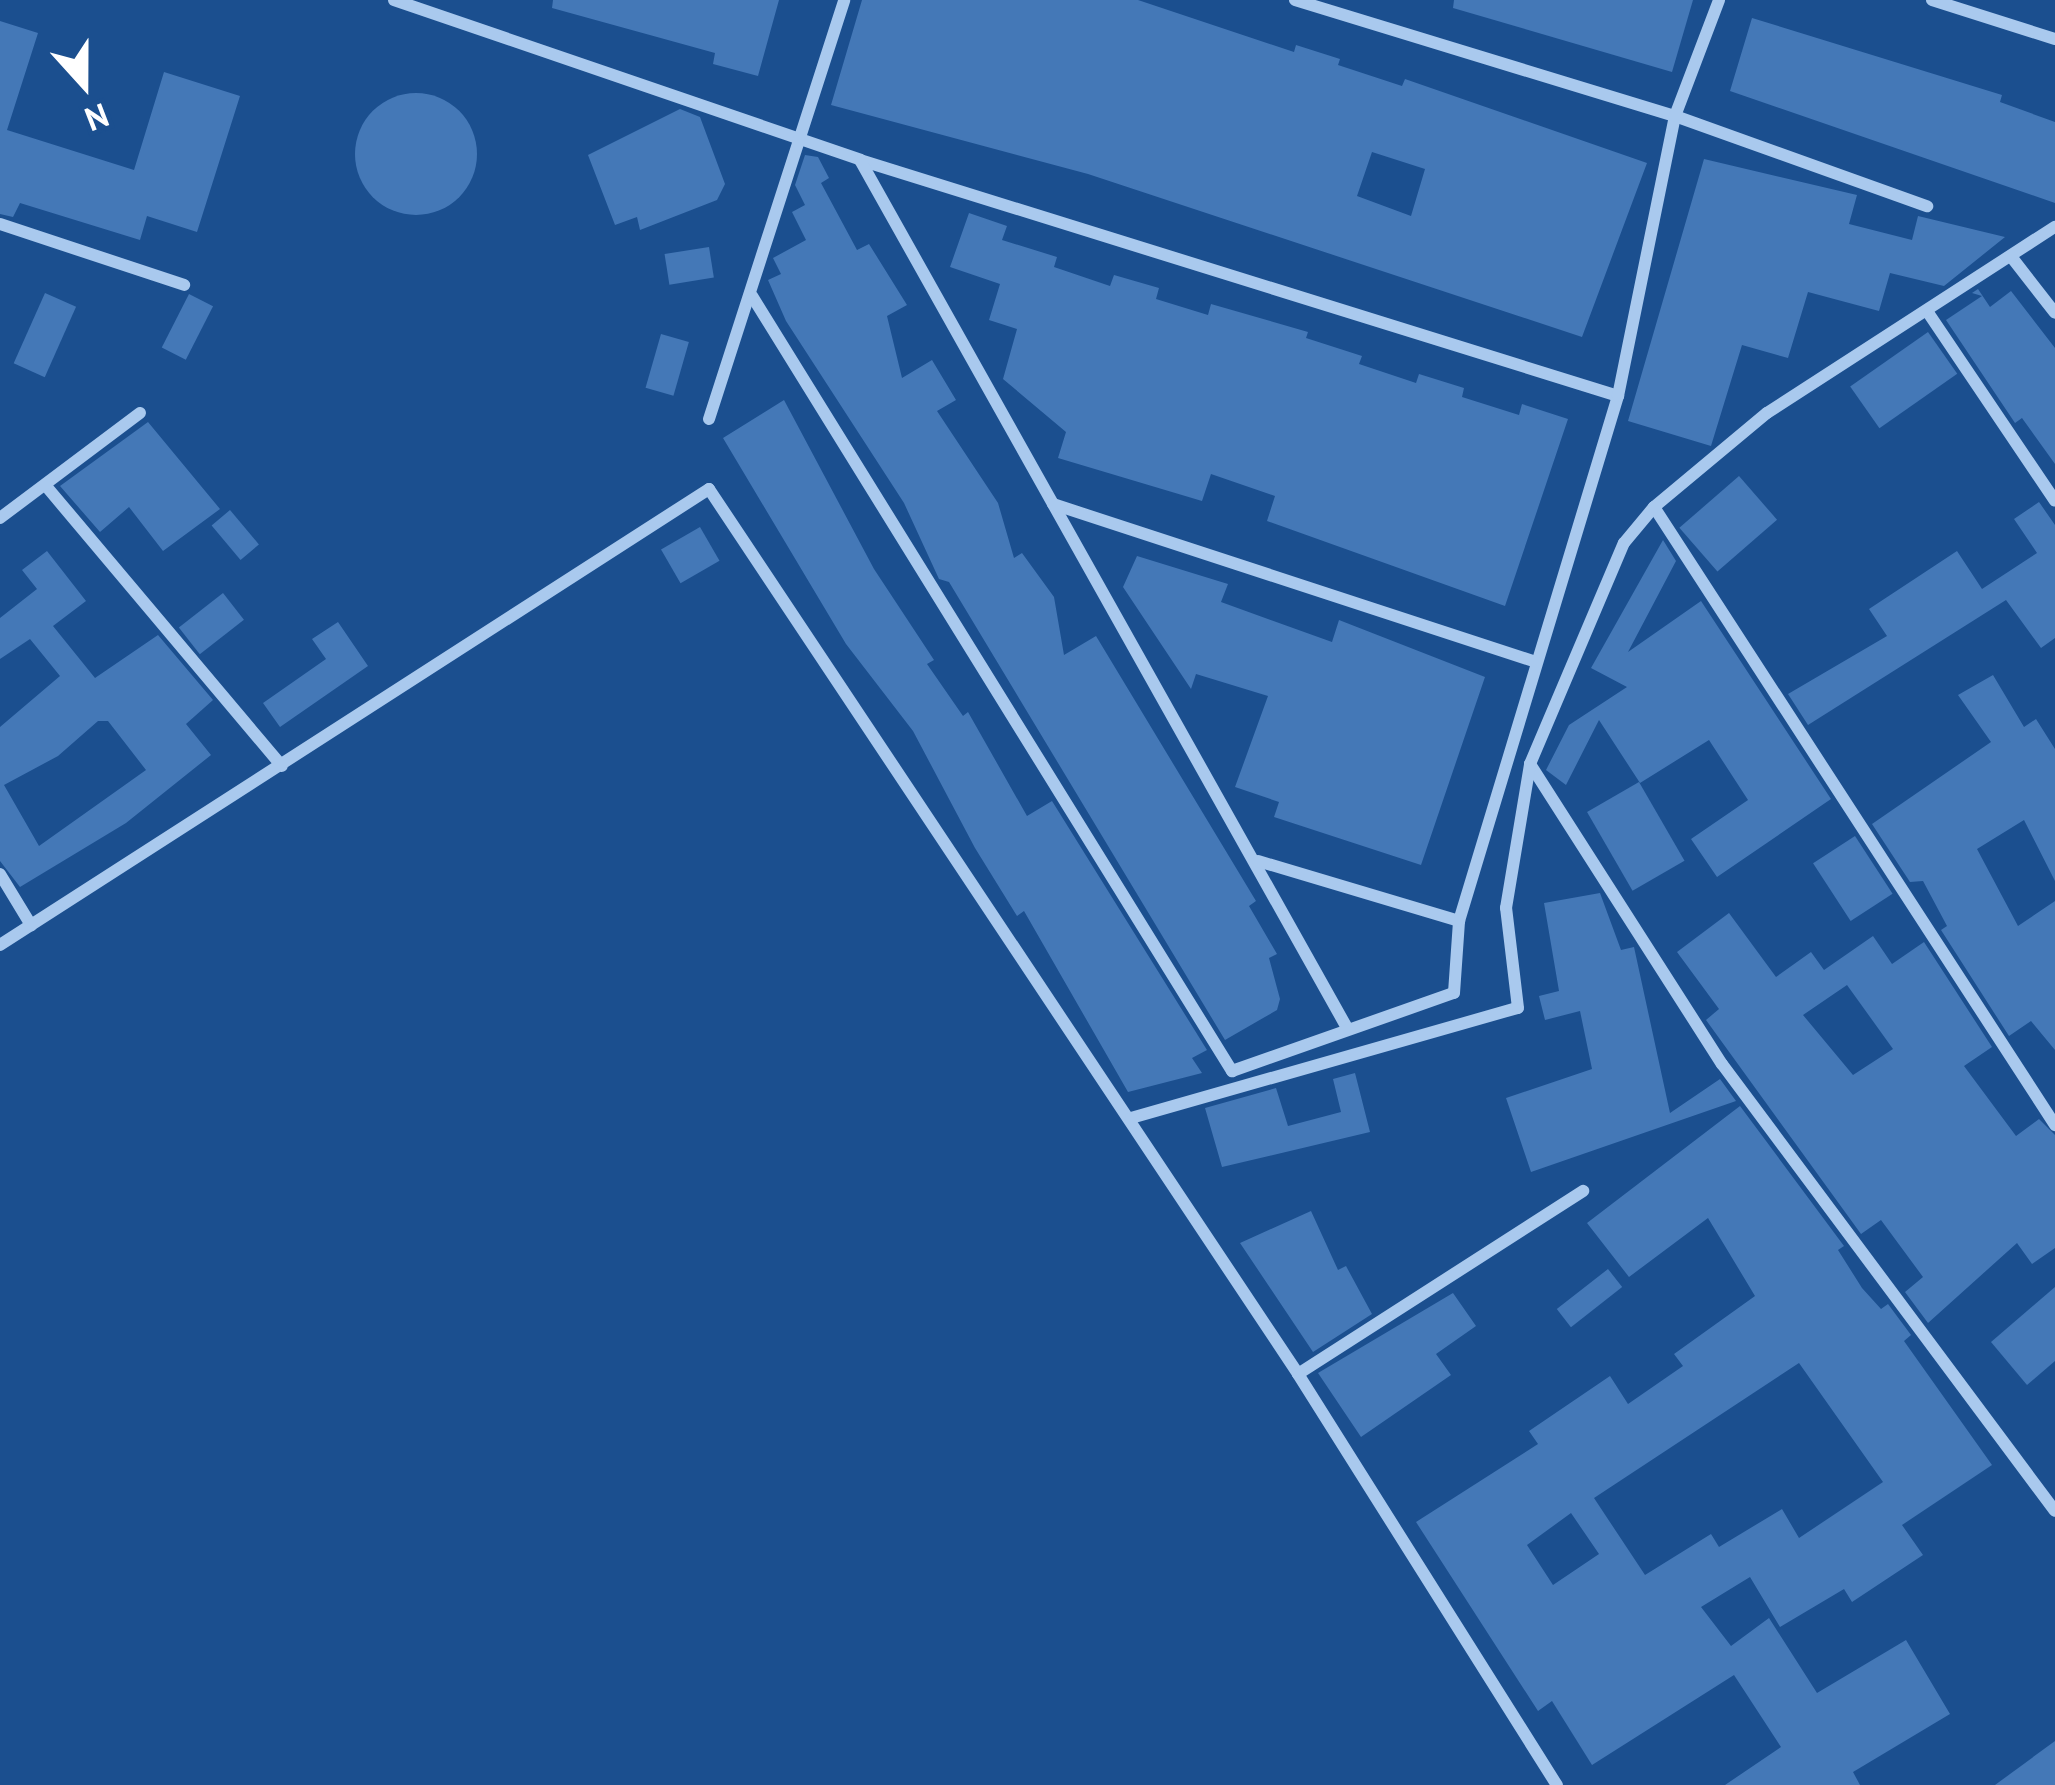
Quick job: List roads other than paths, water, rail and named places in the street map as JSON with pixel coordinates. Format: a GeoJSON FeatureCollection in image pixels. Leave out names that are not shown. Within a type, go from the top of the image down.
{"type":"FeatureCollection","features":[{"type":"Feature","properties":{"kind":"street"},"geometry":{"type":"LineString","coordinates":[[394,0],[860,160],[1618,397]]}},
{"type":"Feature","properties":{"kind":"street"},"geometry":{"type":"LineString","coordinates":[[709,419],[844,0]]}},
{"type":"Feature","properties":{"kind":"street"},"geometry":{"type":"LineString","coordinates":[[1295,0],[1675,116],[1927,206]]}},
{"type":"Feature","properties":{"kind":"street"},"geometry":{"type":"LineString","coordinates":[[752,296],[1232,1071],[1346,1027],[1442,1004],[1454,993],[1459,921],[1618,397],[1675,116],[1719,0]]}},
{"type":"Feature","properties":{"kind":"street"},"geometry":{"type":"LineString","coordinates":[[1932,0],[2055,39]]}},
{"type":"Feature","properties":{"kind":"street"},"geometry":{"type":"LineString","coordinates":[[860,160],[1258,861],[1346,1027]]}},
{"type":"Feature","properties":{"kind":"street"},"geometry":{"type":"LineString","coordinates":[[0,224],[184,285]]}},
{"type":"Feature","properties":{"kind":"street"},"geometry":{"type":"LineString","coordinates":[[1131,1118],[1518,1008],[1506,908],[1531,764],[1624,543],[1654,507],[1767,413],[1929,314],[2055,227]]}},
{"type":"Feature","properties":{"kind":"street"},"geometry":{"type":"LineString","coordinates":[[2013,259],[2055,314]]}},
{"type":"Feature","properties":{"kind":"street"},"geometry":{"type":"LineString","coordinates":[[1929,314],[2055,501]]}},
{"type":"Feature","properties":{"kind":"street"},"geometry":{"type":"LineString","coordinates":[[0,518],[140,413]]}},
{"type":"Feature","properties":{"kind":"street"},"geometry":{"type":"LineString","coordinates":[[46,486],[282,766]]}},
{"type":"Feature","properties":{"kind":"street"},"geometry":{"type":"LineString","coordinates":[[0,945],[709,489],[1131,1118],[1557,1785]]}},
{"type":"Feature","properties":{"kind":"street"},"geometry":{"type":"LineString","coordinates":[[1053,504],[1536,662]]}},
{"type":"Feature","properties":{"kind":"street"},"geometry":{"type":"LineString","coordinates":[[1654,507],[2055,1125]]}},
{"type":"Feature","properties":{"kind":"street"},"geometry":{"type":"LineString","coordinates":[[1531,764],[1722,1064],[2055,1511]]}},
{"type":"Feature","properties":{"kind":"street"},"geometry":{"type":"LineString","coordinates":[[1258,861],[1459,921]]}},
{"type":"Feature","properties":{"kind":"street"},"geometry":{"type":"LineString","coordinates":[[0,874],[31,925]]}},
{"type":"Feature","properties":{"kind":"street"},"geometry":{"type":"LineString","coordinates":[[1298,1374],[1583,1191]]}}]}
